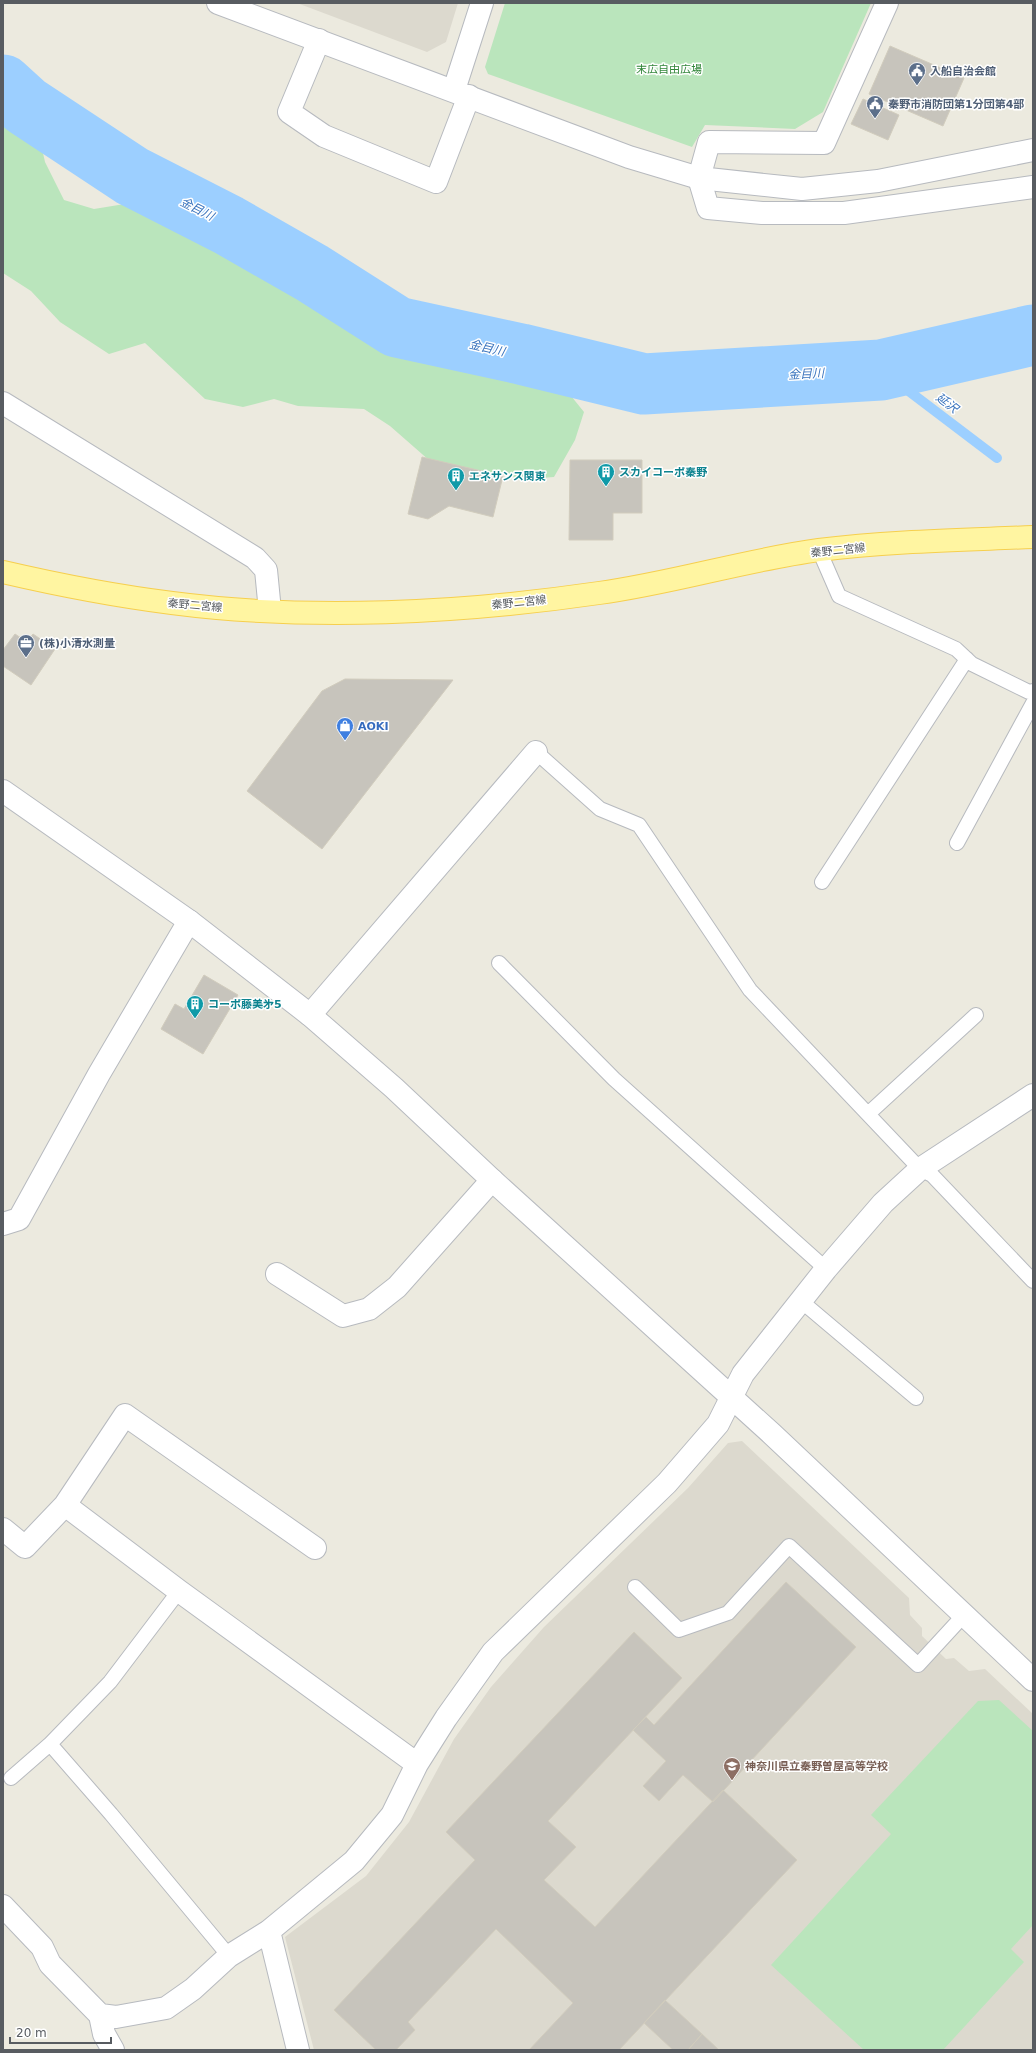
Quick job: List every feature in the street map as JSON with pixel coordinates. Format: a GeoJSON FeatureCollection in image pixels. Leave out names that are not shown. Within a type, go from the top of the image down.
{"type":"FeatureCollection","features":[{"type":"Feature","properties":{"kind":"main road","name":"秦野二宮線"},"geometry":{"type":"LineString","coordinates":[[3,572],[46,582],[173,604],[270,611],[342,612],[452,609],[600,593],[819,550],[935,541],[1033,537]]}},
{"type":"Feature","properties":{"kind":"street"},"geometry":{"type":"LineString","coordinates":[[218,3],[462,93],[629,157],[699,178],[802,189],[878,181],[1033,150]]}},
{"type":"Feature","properties":{"kind":"street"},"geometry":{"type":"LineString","coordinates":[[319,40],[289,112],[324,136],[436,182],[462,93],[482,3]]}},
{"type":"Feature","properties":{"kind":"street"},"geometry":{"type":"LineString","coordinates":[[887,3],[824,143],[709,142],[699,178],[708,208],[762,213],[844,213],[1033,187]]}},
{"type":"Feature","properties":{"kind":"street"},"geometry":{"type":"LineString","coordinates":[[3,403],[255,558],[266,570],[270,611]]}},
{"type":"Feature","properties":{"kind":"street"},"geometry":{"type":"LineString","coordinates":[[310,1015],[536,752]]}},
{"type":"Feature","properties":{"kind":"street"},"geometry":{"type":"LineString","coordinates":[[3,791],[189,921],[310,1015],[394,1088],[492,1180],[731,1397],[1033,1680]]}},
{"type":"Feature","properties":{"kind":"street"},"geometry":{"type":"LineString","coordinates":[[3,1224],[19,1220],[98,1074],[189,921]]}},
{"type":"Feature","properties":{"kind":"street"},"geometry":{"type":"LineString","coordinates":[[100,2015],[116,2017],[166,2008],[193,1989],[228,1956],[269,1931],[354,1861],[392,1815],[417,1764],[446,1718],[493,1652],[667,1482],[718,1424],[743,1374],[826,1269],[882,1203],[920,1169],[1033,1095]]}},
{"type":"Feature","properties":{"kind":"street"},"geometry":{"type":"LineString","coordinates":[[277,1274],[343,1316],[369,1309],[398,1287],[492,1180]]}},
{"type":"Feature","properties":{"kind":"street"},"geometry":{"type":"LineString","coordinates":[[7,1539],[25,1547],[65,1505],[124,1415],[315,1548]]}},
{"type":"Feature","properties":{"kind":"street"},"geometry":{"type":"LineString","coordinates":[[65,1505],[179,1591],[417,1764]]}},
{"type":"Feature","properties":{"kind":"street"},"geometry":{"type":"LineString","coordinates":[[3,1906],[42,1947],[50,1964],[100,2015],[104,2034],[113,2050]]}},
{"type":"Feature","properties":{"kind":"street"},"geometry":{"type":"LineString","coordinates":[[269,1931],[298,2050]]}},
{"type":"Feature","properties":{"kind":"lane"},"geometry":{"type":"LineString","coordinates":[[819,550],[839,596],[956,649],[972,664],[1028,692],[1033,692]]}},
{"type":"Feature","properties":{"kind":"lane"},"geometry":{"type":"LineString","coordinates":[[822,882],[967,659]]}},
{"type":"Feature","properties":{"kind":"lane"},"geometry":{"type":"LineString","coordinates":[[957,843],[1033,703]]}},
{"type":"Feature","properties":{"kind":"lane"},"geometry":{"type":"LineString","coordinates":[[536,752],[600,809],[639,825],[750,990],[920,1169],[932,1175],[1033,1281]]}},
{"type":"Feature","properties":{"kind":"lane"},"geometry":{"type":"LineString","coordinates":[[499,963],[614,1079],[826,1269]]}},
{"type":"Feature","properties":{"kind":"lane"},"geometry":{"type":"LineString","coordinates":[[868,1114],[976,1015]]}},
{"type":"Feature","properties":{"kind":"lane"},"geometry":{"type":"LineString","coordinates":[[801,1301],[916,1398]]}},
{"type":"Feature","properties":{"kind":"lane"},"geometry":{"type":"LineString","coordinates":[[635,1587],[680,1630],[728,1613],[789,1546],[918,1665],[964,1615]]}},
{"type":"Feature","properties":{"kind":"lane"},"geometry":{"type":"LineString","coordinates":[[12,1778],[50,1744],[110,1682],[179,1591]]}},
{"type":"Feature","properties":{"kind":"lane"},"geometry":{"type":"LineString","coordinates":[[50,1744],[111,1814],[228,1956]]}},
{"type":"Feature","properties":{"kind":"shaded area"},"geometry":{"type":"Polygon","coordinates":[[[297,3],[458,3],[446,42],[427,52],[297,3]]]}},
{"type":"Feature","properties":{"kind":"shaded area","name":"神奈川県立秦野曽屋高等学校"},"geometry":{"type":"Polygon","coordinates":[[[742,1441],[909,1598],[910,1615],[922,1628],[922,1636],[946,1659],[954,1658],[969,1671],[985,1669],[1033,1714],[1033,2050],[314,2050],[285,1937],[366,1876],[409,1822],[454,1739],[491,1687],[544,1627],[688,1488],[728,1443],[742,1441]]]}},
{"type":"Feature","properties":{"kind":"green space","name":"末広自由広場"},"geometry":{"type":"Polygon","coordinates":[[[505,3],[871,3],[823,112],[795,129],[705,125],[692,147],[488,74],[485,67],[505,3]]]}},
{"type":"Feature","properties":{"kind":"green space"},"geometry":{"type":"Polygon","coordinates":[[[3,74],[29,90],[45,162],[64,200],[94,209],[149,200],[207,200],[250,217],[269,262],[312,290],[322,313],[347,314],[390,309],[410,317],[429,353],[455,346],[477,356],[494,361],[521,364],[563,386],[584,412],[575,440],[554,477],[526,479],[430,461],[390,426],[364,409],[298,406],[274,399],[243,407],[205,399],[145,343],[109,354],[60,322],[31,291],[3,273],[3,74]]]}},
{"type":"Feature","properties":{"kind":"green space"},"geometry":{"type":"Polygon","coordinates":[[[999,1700],[1033,1731],[1033,1925],[1011,1949],[1024,1962],[943,2050],[864,2050],[771,1965],[891,1834],[871,1815],[978,1701],[999,1700]]]}},
{"type":"Feature","properties":{"kind":"building","name":"入船自治会館"},"geometry":{"type":"Polygon","coordinates":[[[890,46],[964,78],[943,126],[869,94],[890,46]]]}},
{"type":"Feature","properties":{"kind":"building","name":"秦野市消防団第1分団第4部"},"geometry":{"type":"Polygon","coordinates":[[[863,99],[899,115],[888,140],[851,124],[863,99]]]}},
{"type":"Feature","properties":{"kind":"building","name":"エネサンス関東"},"geometry":{"type":"Polygon","coordinates":[[[422,457],[503,476],[493,517],[449,506],[428,519],[408,514],[422,457]]]}},
{"type":"Feature","properties":{"kind":"building","name":"スカイコーポ秦野"},"geometry":{"type":"Polygon","coordinates":[[[570,460],[642,460],[642,513],[613,513],[613,540],[569,540],[570,460]]]}},
{"type":"Feature","properties":{"kind":"building","name":"(株)小清水測量"},"geometry":{"type":"Polygon","coordinates":[[[15,634],[27,642],[33,634],[55,649],[31,685],[3,666],[3,650],[15,634]]]}},
{"type":"Feature","properties":{"kind":"building","name":"AOKI"},"geometry":{"type":"Polygon","coordinates":[[[345,679],[453,680],[322,849],[247,791],[322,691],[345,679]]]}},
{"type":"Feature","properties":{"kind":"building","name":"コーポ藤美㐧5"},"geometry":{"type":"Polygon","coordinates":[[[204,975],[238,995],[203,1054],[161,1029],[175,1004],[184,1009],[204,975]]]}},
{"type":"Feature","properties":{"kind":"building"},"geometry":{"type":"Polygon","coordinates":[[[786,1582],[856,1647],[713,1802],[683,1775],[659,1801],[643,1786],[666,1761],[633,1730],[646,1717],[654,1725],[786,1582]]]}},
{"type":"Feature","properties":{"kind":"building"},"geometry":{"type":"Polygon","coordinates":[[[634,1632],[682,1678],[548,1821],[576,1847],[544,1880],[595,1927],[723,1790],[797,1860],[619,2050],[529,2050],[573,2003],[496,1929],[408,2022],[415,2030],[396,2050],[376,2050],[334,2010],[475,1860],[446,1832],[634,1632]]]}},
{"type":"Feature","properties":{"kind":"building"},"geometry":{"type":"Polygon","coordinates":[[[665,2000],[702,2034],[688,2050],[673,2050],[644,2023],[665,2000]]]}},
{"type":"Feature","properties":{"kind":"building"},"geometry":{"type":"Polygon","coordinates":[[[702,2034],[719,2050],[688,2050],[702,2034]]]}},
{"type":"Feature","properties":{"kind":"waterway","name":"金目川"},"geometry":{"type":"LineString","coordinates":[[3,85],[26,106],[132,176],[228,225],[312,273],[397,327],[521,354],[644,384],[881,370],[1033,335]]}},
{"type":"Feature","properties":{"kind":"waterway","name":"延沢"},"geometry":{"type":"LineString","coordinates":[[881,370],[997,458]]}},
{"type":"Feature","properties":{"kind":"place","name":"入船自治会館"},"geometry":{"type":"Point","coordinates":[917,86]}},
{"type":"Feature","properties":{"kind":"place","name":"秦野市消防団第1分団第4部"},"geometry":{"type":"Point","coordinates":[875,119]}},
{"type":"Feature","properties":{"kind":"place","name":"スカイコーポ秦野"},"geometry":{"type":"Point","coordinates":[606,487]}},
{"type":"Feature","properties":{"kind":"place","name":"エネサンス関東"},"geometry":{"type":"Point","coordinates":[456,491]}},
{"type":"Feature","properties":{"kind":"place","name":"(株)小清水測量"},"geometry":{"type":"Point","coordinates":[26,658]}},
{"type":"Feature","properties":{"kind":"place","name":"AOKI"},"geometry":{"type":"Point","coordinates":[345,741]}},
{"type":"Feature","properties":{"kind":"place","name":"コーポ藤美㐧5"},"geometry":{"type":"Point","coordinates":[195,1019]}},
{"type":"Feature","properties":{"kind":"place","name":"神奈川県立秦野曽屋高等学校"},"geometry":{"type":"Point","coordinates":[732,1781]}}]}
